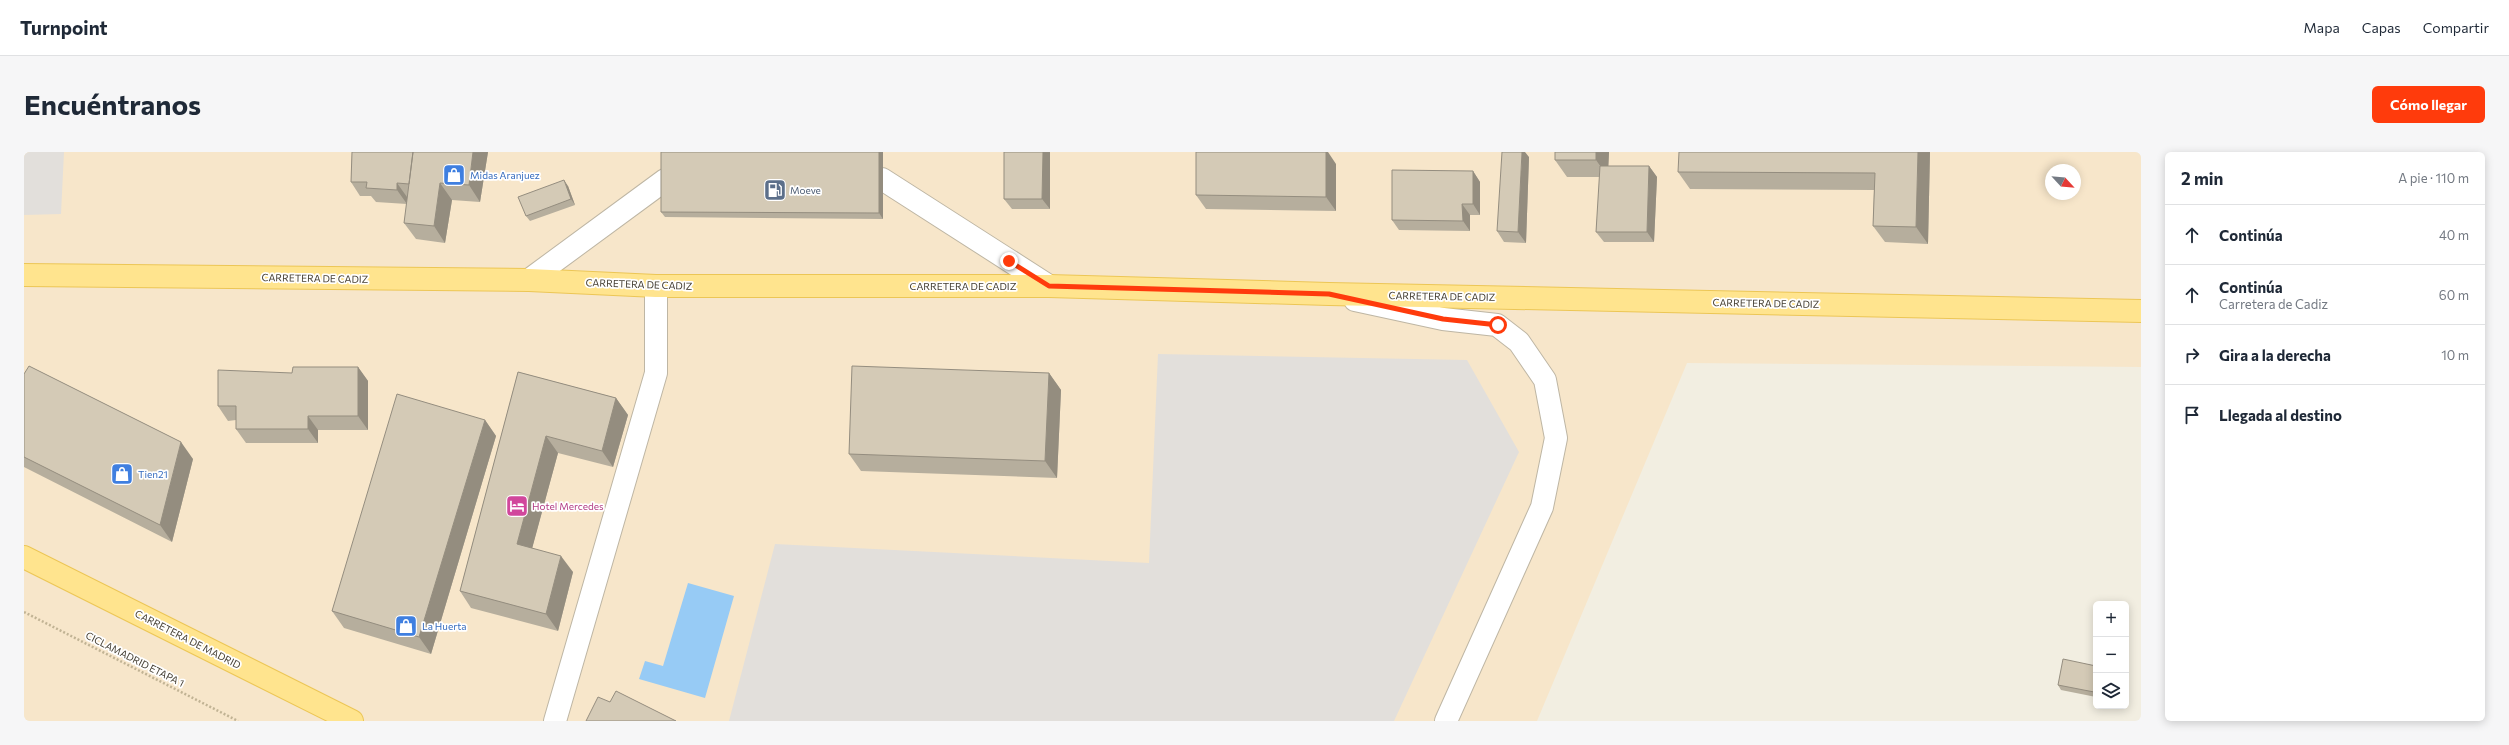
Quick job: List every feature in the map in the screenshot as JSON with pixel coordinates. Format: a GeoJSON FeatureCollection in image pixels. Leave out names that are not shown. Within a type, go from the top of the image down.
{"type":"FeatureCollection","features":[{"type":"Feature","properties":{"kind":"main road","name":"CARRETERA DE CADIZ"},"geometry":{"type":"LineString","coordinates":[[24,275],[529,280],[656,286],[1049,286],[1329,294],[2141,311]]}},
{"type":"Feature","properties":{"kind":"main road","name":"CARRETERA DE MADRID"},"geometry":{"type":"LineString","coordinates":[[24,557],[352,721]]}},
{"type":"Feature","properties":{"kind":"lane"},"geometry":{"type":"LineString","coordinates":[[882,179],[1049,286]]}},
{"type":"Feature","properties":{"kind":"lane"},"geometry":{"type":"LineString","coordinates":[[529,280],[665,180]]}},
{"type":"Feature","properties":{"kind":"lane"},"geometry":{"type":"LineString","coordinates":[[555,721],[656,373],[656,286]]}},
{"type":"Feature","properties":{"kind":"lane"},"geometry":{"type":"LineString","coordinates":[[1329,294],[1443,319],[1498,325],[1519,342],[1545,380],[1556,438],[1542,507],[1446,721]]}},
{"type":"Feature","properties":{"kind":"path","name":"CICLAMADRID ETAPA 1"},"geometry":{"type":"LineString","coordinates":[[24,612],[238,721]]}},
{"type":"Feature","properties":{"kind":"shaded area"},"geometry":{"type":"Polygon","coordinates":[[[24,152],[2141,152],[2141,367],[1687,363],[1537,721],[24,721],[24,152]]]}},
{"type":"Feature","properties":{"kind":"shaded area"},"geometry":{"type":"Polygon","coordinates":[[[24,152],[64,152],[61,214],[24,215],[24,152]]]}},
{"type":"Feature","properties":{"kind":"shaded area"},"geometry":{"type":"Polygon","coordinates":[[[1158,354],[1467,360],[1519,452],[1394,721],[729,721],[775,544],[1149,563],[1158,354]]]}},
{"type":"Feature","properties":{"kind":"water"},"geometry":{"type":"Polygon","coordinates":[[[688,583],[734,596],[705,698],[639,679],[645,661],[663,666],[688,583]]]}},
{"type":"Feature","properties":{"kind":"building"},"geometry":{"type":"Polygon","coordinates":[[[352,152],[413,152],[409,184],[397,183],[397,190],[366,188],[367,182],[351,182],[352,152]]]}},
{"type":"Feature","properties":{"kind":"building"},"geometry":{"type":"Polygon","coordinates":[[[413,152],[473,152],[469,185],[440,183],[434,226],[404,223],[413,152]]]}},
{"type":"Feature","properties":{"kind":"building"},"geometry":{"type":"Polygon","coordinates":[[[661,152],[879,152],[879,213],[661,212],[661,152]]]}},
{"type":"Feature","properties":{"kind":"building"},"geometry":{"type":"Polygon","coordinates":[[[1004,152],[1043,152],[1042,199],[1004,199],[1004,152]]]}},
{"type":"Feature","properties":{"kind":"building"},"geometry":{"type":"Polygon","coordinates":[[[1196,152],[1326,152],[1326,197],[1196,195],[1196,152]]]}},
{"type":"Feature","properties":{"kind":"building"},"geometry":{"type":"Polygon","coordinates":[[[1502,152],[1522,152],[1518,232],[1497,231],[1502,152]]]}},
{"type":"Feature","properties":{"kind":"building"},"geometry":{"type":"Polygon","coordinates":[[[1555,152],[1596,152],[1596,160],[1555,160],[1555,152]]]}},
{"type":"Feature","properties":{"kind":"building"},"geometry":{"type":"Polygon","coordinates":[[[1679,152],[1918,152],[1916,227],[1873,226],[1875,173],[1678,172],[1679,152]]]}},
{"type":"Feature","properties":{"kind":"building"},"geometry":{"type":"Polygon","coordinates":[[[1600,166],[1649,166],[1647,232],[1596,232],[1600,166]]]}},
{"type":"Feature","properties":{"kind":"building"},"geometry":{"type":"Polygon","coordinates":[[[1392,170],[1473,171],[1473,204],[1462,204],[1463,221],[1392,220],[1392,170]]]}},
{"type":"Feature","properties":{"kind":"building"},"geometry":{"type":"Polygon","coordinates":[[[564,180],[571,199],[526,216],[518,197],[564,180]]]}},
{"type":"Feature","properties":{"kind":"building"},"geometry":{"type":"Polygon","coordinates":[[[29,366],[181,442],[160,525],[24,457],[24,374],[29,366]]]}},
{"type":"Feature","properties":{"kind":"building"},"geometry":{"type":"Polygon","coordinates":[[[852,366],[1049,373],[1045,461],[849,454],[852,366]]]}},
{"type":"Feature","properties":{"kind":"building"},"geometry":{"type":"Polygon","coordinates":[[[293,367],[358,367],[358,416],[308,416],[308,429],[236,429],[236,406],[218,406],[218,370],[292,373],[293,367]]]}},
{"type":"Feature","properties":{"kind":"building"},"geometry":{"type":"Polygon","coordinates":[[[518,372],[616,398],[602,451],[546,436],[517,544],[561,556],[546,614],[460,591],[518,372]]]}},
{"type":"Feature","properties":{"kind":"building"},"geometry":{"type":"Polygon","coordinates":[[[397,394],[485,420],[419,637],[332,611],[397,394]]]}},
{"type":"Feature","properties":{"kind":"building"},"geometry":{"type":"Polygon","coordinates":[[[2063,659],[2093,665],[2093,692],[2058,685],[2063,659]]]}},
{"type":"Feature","properties":{"kind":"building"},"geometry":{"type":"Polygon","coordinates":[[[616,691],[676,721],[586,721],[598,697],[610,702],[616,691]]]}},
{"type":"Feature","properties":{"kind":"place","name":"Midas Aranjuez"},"geometry":{"type":"Point","coordinates":[454,175]}},
{"type":"Feature","properties":{"kind":"place","name":"Moeve"},"geometry":{"type":"Point","coordinates":[775,190]}},
{"type":"Feature","properties":{"kind":"place","name":"Tien21"},"geometry":{"type":"Point","coordinates":[122,474]}},
{"type":"Feature","properties":{"kind":"place","name":"Hotel Mercedes"},"geometry":{"type":"Point","coordinates":[517,506]}},
{"type":"Feature","properties":{"kind":"place","name":"La Huerta"},"geometry":{"type":"Point","coordinates":[406,626]}},
{"type":"Feature","properties":{"kind":"route"},"geometry":{"type":"LineString","coordinates":[[1009,261],[1049,286],[1329,294],[1443,319],[1498,325]]}}]}
